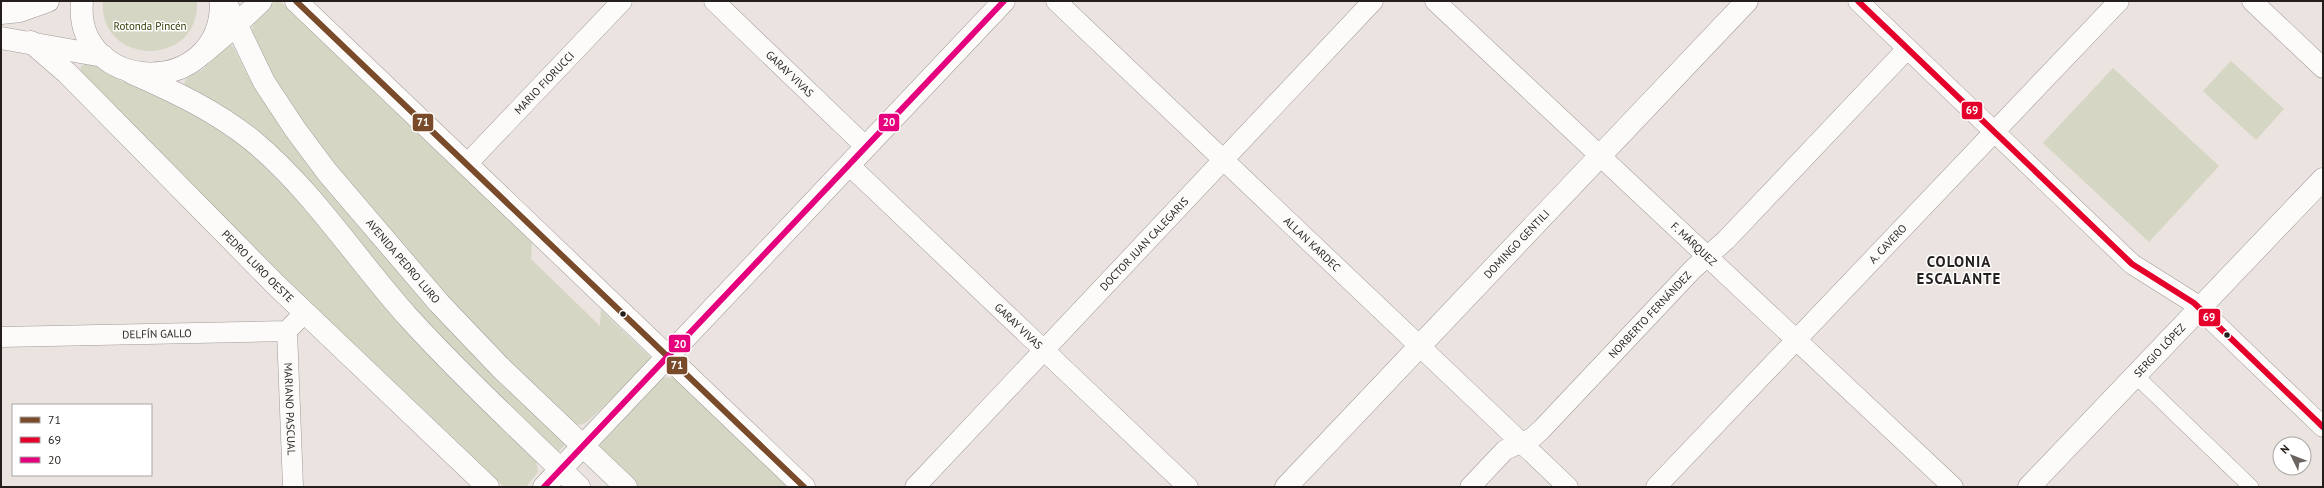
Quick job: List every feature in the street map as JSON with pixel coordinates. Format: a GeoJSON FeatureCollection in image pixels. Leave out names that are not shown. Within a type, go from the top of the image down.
{"type":"FeatureCollection","features":[{"type":"Feature","properties":{"kind":"street"},"geometry":{"type":"LineString","coordinates":[[1,13],[20,11],[48,1]]}},
{"type":"Feature","properties":{"kind":"street"},"geometry":{"type":"LineString","coordinates":[[76,1],[85,28],[96,48],[103,56],[122,69],[143,75],[166,74],[196,59],[236,25],[261,1]]}},
{"type":"Feature","properties":{"kind":"street"},"geometry":{"type":"LineString","coordinates":[[82,1],[85,28]]}},
{"type":"Feature","properties":{"kind":"street"},"geometry":{"type":"LineString","coordinates":[[196,59],[216,32],[219,21],[221,1]]}},
{"type":"Feature","properties":{"kind":"street","name":"AVENIDA PEDRO LURO"},"geometry":{"type":"LineString","coordinates":[[225,1],[264,82],[295,129],[328,172],[420,282],[500,367],[626,487]]}},
{"type":"Feature","properties":{"kind":"street"},"geometry":{"type":"LineString","coordinates":[[296,1],[804,487]]}},
{"type":"Feature","properties":{"kind":"street","name":"MARIO FIORUCCI"},"geometry":{"type":"LineString","coordinates":[[467,164],[622,1]]}},
{"type":"Feature","properties":{"kind":"street","name":"GARAY VIVAS"},"geometry":{"type":"LineString","coordinates":[[714,1],[866,147]]}},
{"type":"Feature","properties":{"kind":"street"},"geometry":{"type":"LineString","coordinates":[[544,487],[1004,1]]}},
{"type":"Feature","properties":{"kind":"street","name":"ALLAN KARDEC"},"geometry":{"type":"LineString","coordinates":[[1056,1],[1568,487]]}},
{"type":"Feature","properties":{"kind":"street","name":"DOCTOR JUAN CALEGARIS"},"geometry":{"type":"LineString","coordinates":[[915,487],[1373,1]]}},
{"type":"Feature","properties":{"kind":"street","name":"F. MÁRQUEZ"},"geometry":{"type":"LineString","coordinates":[[1435,1],[1953,487]]}},
{"type":"Feature","properties":{"kind":"street","name":"DOMINGO GENTILI"},"geometry":{"type":"LineString","coordinates":[[1286,487],[1747,1]]}},
{"type":"Feature","properties":{"kind":"street"},"geometry":{"type":"LineString","coordinates":[[1858,1],[2136,268],[2182,294],[2323,427]]}},
{"type":"Feature","properties":{"kind":"street","name":"A. CAVERO"},"geometry":{"type":"LineString","coordinates":[[1656,487],[1993,131],[2119,1]]}},
{"type":"Feature","properties":{"kind":"street"},"geometry":{"type":"LineString","coordinates":[[2252,1],[2323,68]]}},
{"type":"Feature","properties":{"kind":"street"},"geometry":{"type":"LineString","coordinates":[[1,38],[31,42],[103,56]]}},
{"type":"Feature","properties":{"kind":"street","name":"PEDRO LURO OESTE"},"geometry":{"type":"LineString","coordinates":[[31,42],[67,73],[304,313],[488,487]]}},
{"type":"Feature","properties":{"kind":"street","name":"NORBERTO FERNÁNDEZ"},"geometry":{"type":"LineString","coordinates":[[1470,487],[1505,450],[1532,438],[1541,430],[1693,269],[1726,240],[1908,48]]}},
{"type":"Feature","properties":{"kind":"street"},"geometry":{"type":"LineString","coordinates":[[132,72],[199,104],[240,132],[261,149],[306,194],[413,322],[477,388],[579,487]]}},
{"type":"Feature","properties":{"kind":"street","name":"GARAY VIVAS"},"geometry":{"type":"LineString","coordinates":[[848,165],[1188,487]]}},
{"type":"Feature","properties":{"kind":"street","name":"SERGIO LÓPEZ"},"geometry":{"type":"LineString","coordinates":[[2030,487],[2323,179]]}},
{"type":"Feature","properties":{"kind":"street"},"geometry":{"type":"LineString","coordinates":[[287,331],[304,313]]}},
{"type":"Feature","properties":{"kind":"street","name":"DELFÍN GALLO"},"geometry":{"type":"LineString","coordinates":[[1,337],[287,331]]}},
{"type":"Feature","properties":{"kind":"street","name":"MARIANO PASCUAL"},"geometry":{"type":"LineString","coordinates":[[287,331],[293,487]]}},
{"type":"Feature","properties":{"kind":"street"},"geometry":{"type":"LineString","coordinates":[[2136,376],[2251,487]]}},
{"type":"Feature","properties":{"kind":"green space","name":"Rotonda Pincén"},"geometry":{"type":"Polygon","coordinates":[[[103,1],[197,1],[194,23],[183,39],[167,48],[149,51],[131,47],[116,38],[106,22],[103,1]]]}},
{"type":"Feature","properties":{"kind":"green space"},"geometry":{"type":"Polygon","coordinates":[[[280,1],[532,242],[531,259],[600,326],[601,310],[650,357],[649,363],[587,422],[580,425],[570,422],[439,291],[315,141],[266,65],[252,30],[255,21],[263,12],[276,2],[280,1]]]}},
{"type":"Feature","properties":{"kind":"green space"},"geometry":{"type":"Polygon","coordinates":[[[230,44],[234,48],[251,82],[312,169],[566,444],[557,453],[186,86],[184,83],[187,78],[202,70],[226,45],[230,44]]]}},
{"type":"Feature","properties":{"kind":"green space"},"geometry":{"type":"Polygon","coordinates":[[[2231,61],[2284,109],[2256,140],[2203,91],[2231,61]]]}},
{"type":"Feature","properties":{"kind":"green space"},"geometry":{"type":"Polygon","coordinates":[[[86,63],[94,65],[121,81],[148,88],[226,132],[275,174],[536,460],[538,472],[526,487],[504,487],[294,289],[80,72],[81,66],[86,63]]]}},
{"type":"Feature","properties":{"kind":"green space"},"geometry":{"type":"Polygon","coordinates":[[[2113,68],[2219,166],[2149,242],[2043,143],[2113,68]]]}},
{"type":"Feature","properties":{"kind":"green space"},"geometry":{"type":"Polygon","coordinates":[[[663,377],[675,378],[790,487],[637,487],[600,451],[598,447],[663,377]]]}},
{"type":"Feature","properties":{"kind":"transit line","name":"71"},"geometry":{"type":"LineString","coordinates":[[296,1],[804,487]]}},
{"type":"Feature","properties":{"kind":"transit line","name":"20"},"geometry":{"type":"LineString","coordinates":[[544,487],[1004,1]]}},
{"type":"Feature","properties":{"kind":"transit line","name":"69"},"geometry":{"type":"LineString","coordinates":[[1858,1],[2132,264],[2194,303],[2323,427]]}},
{"type":"Feature","properties":{"kind":"district","name":"COLONIA ESCALANTE"},"geometry":{"type":"Point","coordinates":[1959,270]}}]}
